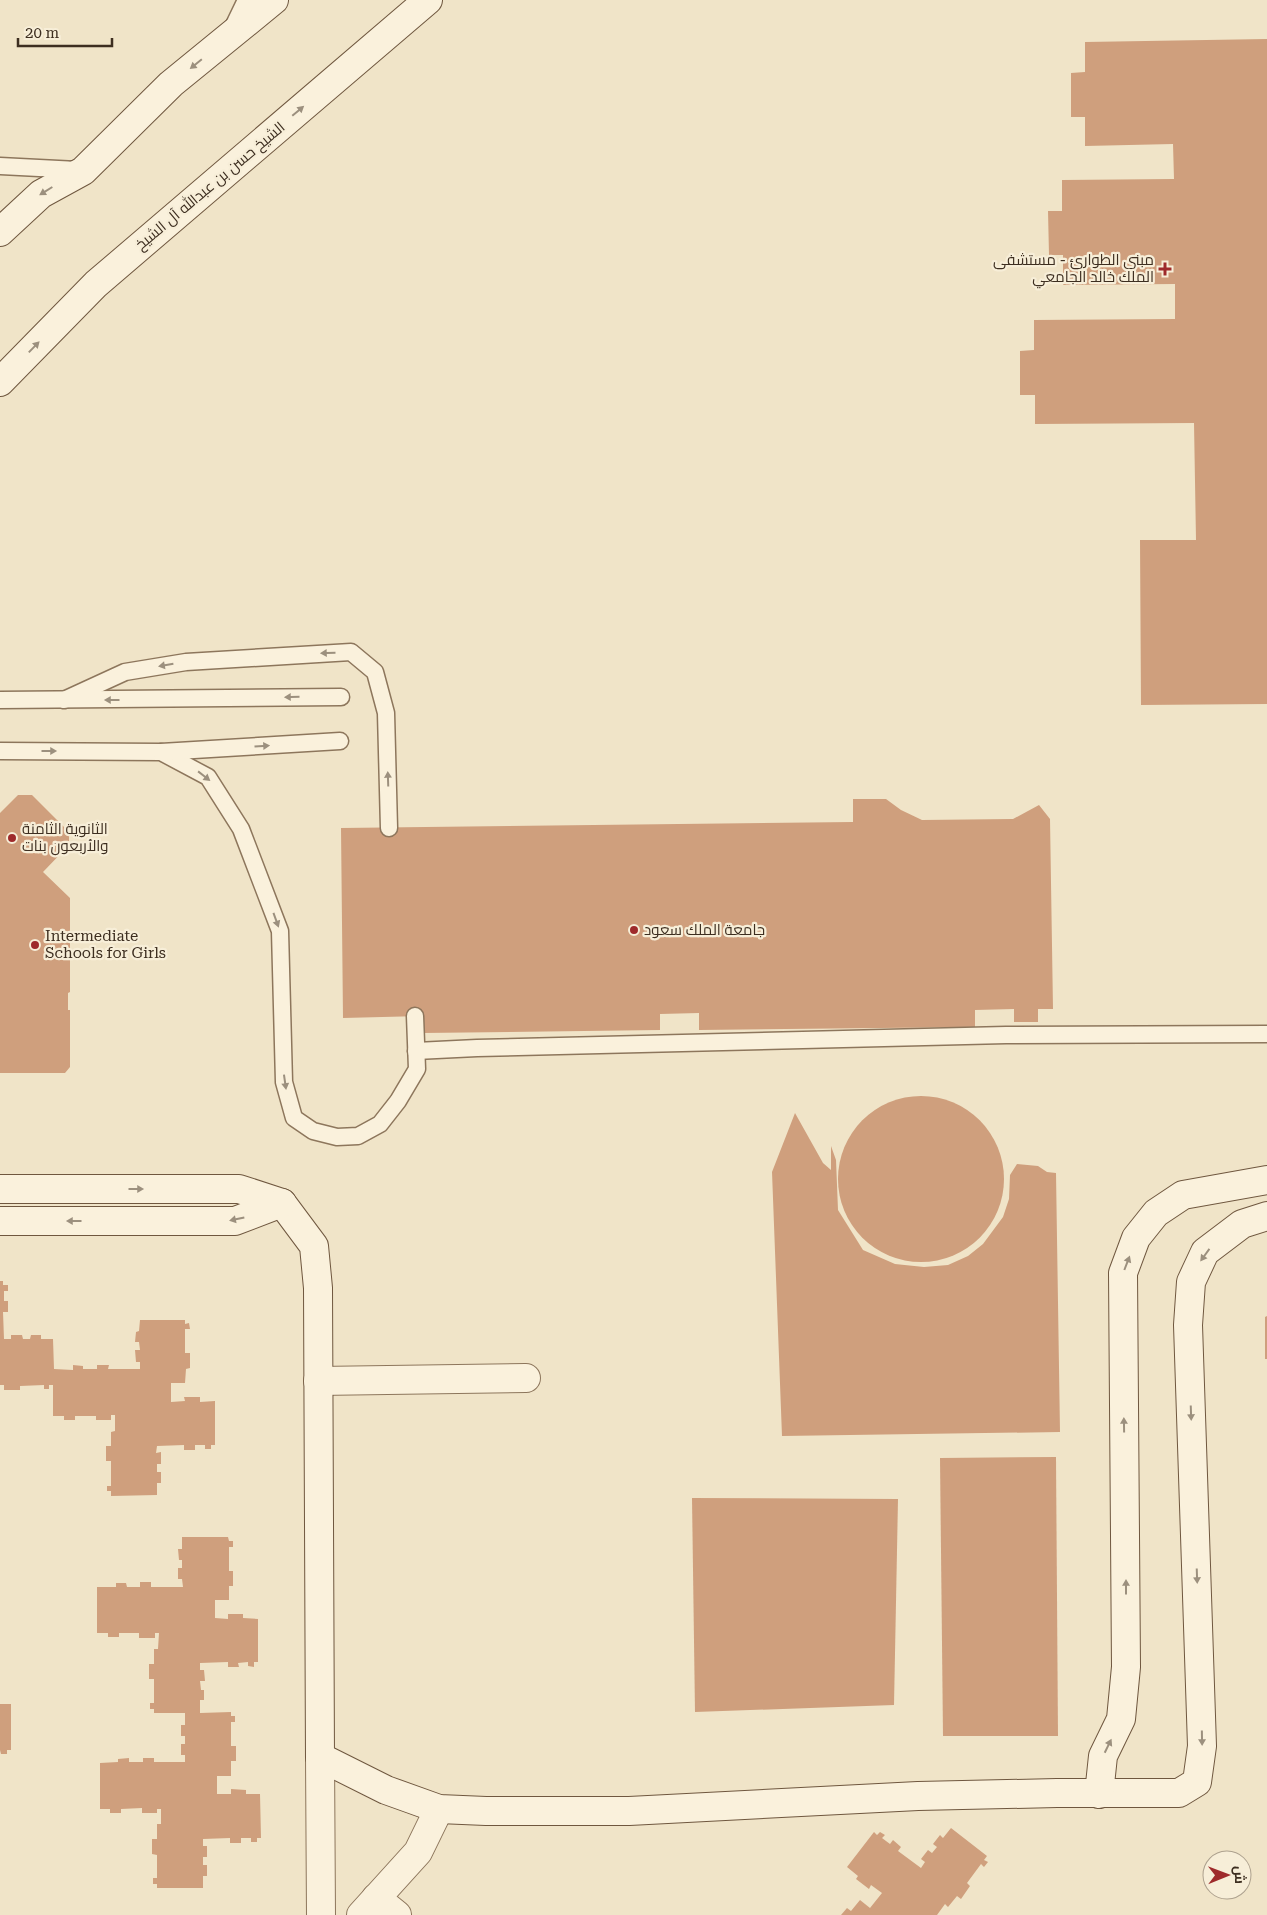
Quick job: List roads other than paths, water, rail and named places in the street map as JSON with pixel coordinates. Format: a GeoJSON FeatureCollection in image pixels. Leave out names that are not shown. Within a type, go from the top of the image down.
{"type":"FeatureCollection","features":[{"type":"Feature","properties":{"kind":"street"},"geometry":{"type":"LineString","coordinates":[[0,232],[42,194],[83,170],[172,84],[274,0]]}},
{"type":"Feature","properties":{"kind":"street","name":"الشيخ حسن بن عبدالله آل الشيخ"},"geometry":{"type":"LineString","coordinates":[[0,382],[96,284],[428,0]]}},
{"type":"Feature","properties":{"kind":"street"},"geometry":{"type":"LineString","coordinates":[[1099,1794],[1103,1756],[1122,1719],[1126,1667],[1123,1273],[1136,1238],[1156,1213],[1183,1195],[1231,1188],[1267,1180]]}},
{"type":"Feature","properties":{"kind":"street"},"geometry":{"type":"LineString","coordinates":[[320,1756],[386,1790],[439,1809],[549,1812],[629,1811],[918,1796],[1179,1793],[1197,1782],[1202,1746],[1188,1324],[1191,1282],[1205,1252],[1255,1220],[1231,1188]]}},
{"type":"Feature","properties":{"kind":"street"},"geometry":{"type":"LineString","coordinates":[[0,1189],[239,1189],[282,1203],[314,1246],[318,1288],[321,1915]]}},
{"type":"Feature","properties":{"kind":"street"},"geometry":{"type":"LineString","coordinates":[[0,1221],[235,1221],[282,1203]]}},
{"type":"Feature","properties":{"kind":"street"},"geometry":{"type":"LineString","coordinates":[[318,1381],[526,1378]]}},
{"type":"Feature","properties":{"kind":"street"},"geometry":{"type":"LineString","coordinates":[[397,1915],[368,1907],[418,1852],[439,1809]]}},
{"type":"Feature","properties":{"kind":"lane"},"geometry":{"type":"LineString","coordinates":[[229,37],[246,0]]}},
{"type":"Feature","properties":{"kind":"lane"},"geometry":{"type":"LineString","coordinates":[[0,166],[83,170]]}},
{"type":"Feature","properties":{"kind":"lane"},"geometry":{"type":"LineString","coordinates":[[64,700],[125,672],[186,662],[351,652],[375,672],[386,712],[389,828]]}},
{"type":"Feature","properties":{"kind":"lane"},"geometry":{"type":"LineString","coordinates":[[0,700],[341,697]]}},
{"type":"Feature","properties":{"kind":"lane"},"geometry":{"type":"LineString","coordinates":[[0,750],[161,752],[340,741]]}},
{"type":"Feature","properties":{"kind":"lane"},"geometry":{"type":"LineString","coordinates":[[161,752],[208,777],[241,829],[280,931],[284,1082],[294,1118],[313,1131],[337,1137],[358,1136],[380,1124],[398,1101],[416,1069],[415,1016]]}},
{"type":"Feature","properties":{"kind":"lane"},"geometry":{"type":"LineString","coordinates":[[416,1051],[986,1036],[1267,1034]]}},
{"type":"Feature","properties":{"kind":"place","name":"مبنى الطوارئ - مستشفى الملك خالد الجامعي"},"geometry":{"type":"Point","coordinates":[1165,269]}},
{"type":"Feature","properties":{"kind":"place","name":"الثانوية الثامنة والأربعون بنات"},"geometry":{"type":"Point","coordinates":[12,838]}},
{"type":"Feature","properties":{"kind":"place","name":"جامعة الملك سعود"},"geometry":{"type":"Point","coordinates":[634,930]}},
{"type":"Feature","properties":{"kind":"place","name":"Intermediate Schools for Girls"},"geometry":{"type":"Point","coordinates":[35,945]}}]}
